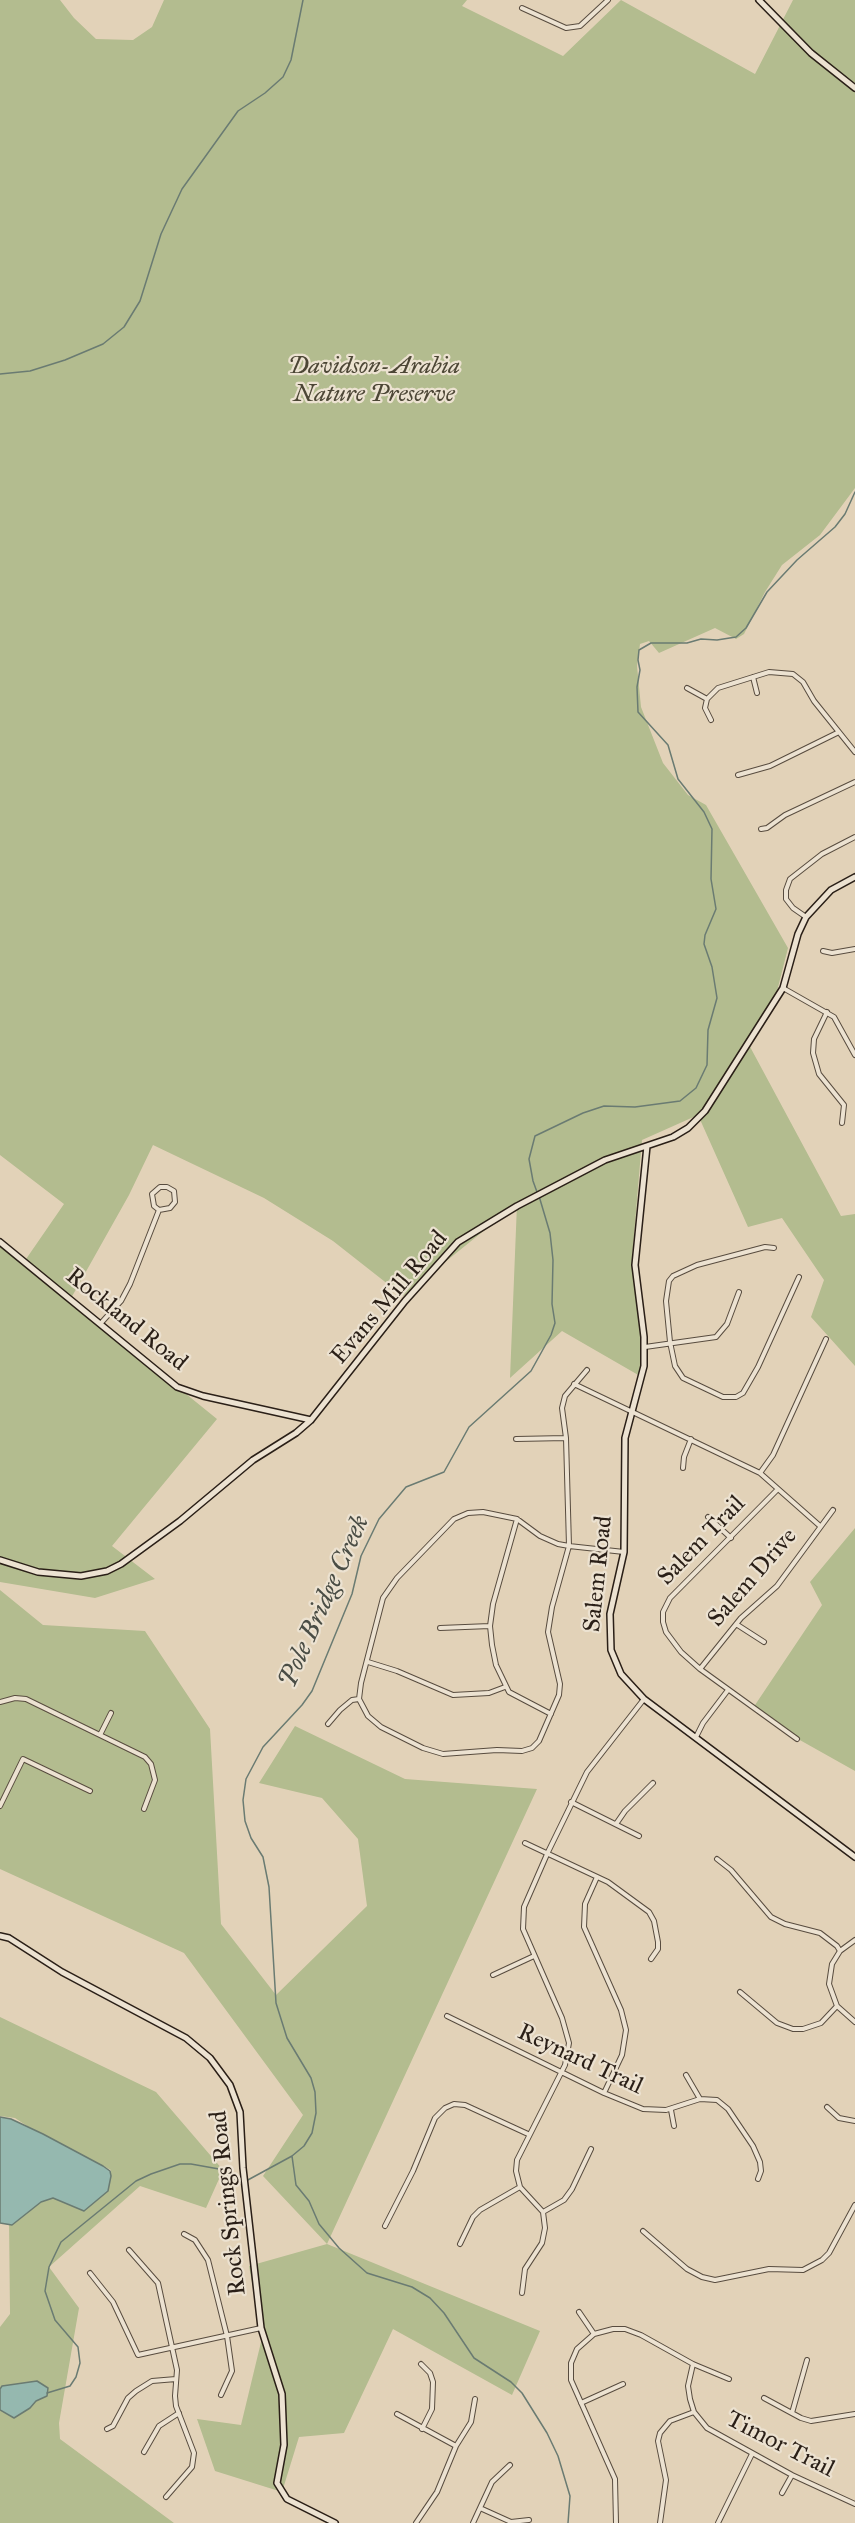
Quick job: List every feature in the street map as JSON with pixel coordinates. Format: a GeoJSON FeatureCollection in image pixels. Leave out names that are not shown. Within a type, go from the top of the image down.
{"type":"FeatureCollection","features":[{"type":"Feature","properties":{"kind":"street"},"geometry":{"type":"LineString","coordinates":[[522,8],[566,28],[580,26],[607,0]]}},
{"type":"Feature","properties":{"kind":"street"},"geometry":{"type":"LineString","coordinates":[[759,0],[810,53],[855,88]]}},
{"type":"Feature","properties":{"kind":"street"},"geometry":{"type":"LineString","coordinates":[[711,720],[705,708],[707,699],[718,688],[769,672],[793,674],[806,685],[814,701],[855,752]]}},
{"type":"Feature","properties":{"kind":"street"},"geometry":{"type":"LineString","coordinates":[[753,677],[757,693]]}},
{"type":"Feature","properties":{"kind":"street"},"geometry":{"type":"LineString","coordinates":[[687,688],[707,699]]}},
{"type":"Feature","properties":{"kind":"street"},"geometry":{"type":"LineString","coordinates":[[738,775],[770,766],[839,732]]}},
{"type":"Feature","properties":{"kind":"street"},"geometry":{"type":"LineString","coordinates":[[761,829],[855,782]]}},
{"type":"Feature","properties":{"kind":"street"},"geometry":{"type":"LineString","coordinates":[[806,917],[793,908],[786,899],[790,879],[822,854],[855,837]]}},
{"type":"Feature","properties":{"kind":"street","name":"Evans Mill Road"},"geometry":{"type":"LineString","coordinates":[[0,1560],[52,1574],[92,1575],[121,1564],[180,1521],[253,1460],[296,1433],[311,1420],[405,1301],[446,1254],[472,1232],[604,1160],[636,1147],[647,1146],[673,1137],[688,1128],[705,1111],[783,988],[798,934],[806,917],[831,890],[855,877]]}},
{"type":"Feature","properties":{"kind":"street"},"geometry":{"type":"LineString","coordinates":[[823,951],[832,953],[855,949]]}},
{"type":"Feature","properties":{"kind":"street"},"geometry":{"type":"LineString","coordinates":[[783,988],[834,1017],[855,1055]]}},
{"type":"Feature","properties":{"kind":"street"},"geometry":{"type":"LineString","coordinates":[[827,1012],[814,1039],[813,1053],[819,1074],[844,1105],[842,1123]]}},
{"type":"Feature","properties":{"kind":"street","name":"Salem Road"},"geometry":{"type":"LineString","coordinates":[[647,1146],[635,1265],[645,1347],[642,1376],[625,1438],[624,1552],[610,1614],[609,1640],[618,1669],[644,1699],[855,1857]]}},
{"type":"Feature","properties":{"kind":"street"},"geometry":{"type":"LineString","coordinates":[[160,1187],[167,1187],[174,1191],[175,1202],[170,1208],[159,1210],[154,1206],[152,1194],[160,1187]]}},
{"type":"Feature","properties":{"kind":"street"},"geometry":{"type":"LineString","coordinates":[[101,1323],[121,1301],[130,1284],[159,1210]]}},
{"type":"Feature","properties":{"kind":"street","name":"Rockland Road"},"geometry":{"type":"LineString","coordinates":[[0,1242],[177,1386],[203,1396],[311,1420]]}},
{"type":"Feature","properties":{"kind":"street"},"geometry":{"type":"LineString","coordinates":[[774,1248],[765,1247],[698,1265],[673,1276],[669,1281],[666,1301],[670,1342],[675,1366],[683,1378],[723,1397],[736,1397],[748,1386],[758,1367],[799,1277]]}},
{"type":"Feature","properties":{"kind":"street"},"geometry":{"type":"LineString","coordinates":[[645,1347],[716,1337],[727,1324],[739,1292]]}},
{"type":"Feature","properties":{"kind":"street"},"geometry":{"type":"LineString","coordinates":[[760,1473],[773,1455],[826,1339]]}},
{"type":"Feature","properties":{"kind":"street"},"geometry":{"type":"LineString","coordinates":[[587,1370],[566,1396],[562,1408],[566,1438],[569,1546],[548,1621],[550,1645],[560,1684],[559,1695],[539,1741],[527,1750],[448,1754],[428,1750],[376,1723],[368,1716],[359,1699],[361,1683],[380,1607],[388,1588],[450,1522],[463,1514],[478,1512],[517,1519],[549,1541],[569,1546],[624,1552]]}},
{"type":"Feature","properties":{"kind":"street"},"geometry":{"type":"LineString","coordinates":[[574,1384],[760,1473],[820,1526]]}},
{"type":"Feature","properties":{"kind":"street"},"geometry":{"type":"LineString","coordinates":[[516,1439],[566,1438]]}},
{"type":"Feature","properties":{"kind":"street"},"geometry":{"type":"LineString","coordinates":[[682,1468],[691,1439]]}},
{"type":"Feature","properties":{"kind":"street","name":"Salem Trail"},"geometry":{"type":"LineString","coordinates":[[778,1489],[670,1598],[663,1612],[666,1632],[681,1652],[700,1669],[797,1739]]}},
{"type":"Feature","properties":{"kind":"street","name":"Salem Drive"},"geometry":{"type":"LineString","coordinates":[[700,1669],[736,1624],[771,1593],[833,1510]]}},
{"type":"Feature","properties":{"kind":"street"},"geometry":{"type":"LineString","coordinates":[[708,1517],[731,1538]]}},
{"type":"Feature","properties":{"kind":"street"},"geometry":{"type":"LineString","coordinates":[[517,1519],[493,1604],[490,1626],[496,1665],[505,1688],[519,1699],[551,1714]]}},
{"type":"Feature","properties":{"kind":"street"},"geometry":{"type":"LineString","coordinates":[[736,1624],[764,1642]]}},
{"type":"Feature","properties":{"kind":"street"},"geometry":{"type":"LineString","coordinates":[[440,1628],[490,1626]]}},
{"type":"Feature","properties":{"kind":"street"},"geometry":{"type":"LineString","coordinates":[[368,1662],[397,1671],[453,1695],[489,1693],[505,1688]]}},
{"type":"Feature","properties":{"kind":"street"},"geometry":{"type":"LineString","coordinates":[[695,1738],[728,1690]]}},
{"type":"Feature","properties":{"kind":"street"},"geometry":{"type":"LineString","coordinates":[[0,1702],[15,1698],[26,1699],[136,1752],[151,1764],[155,1780],[144,1809]]}},
{"type":"Feature","properties":{"kind":"street"},"geometry":{"type":"LineString","coordinates":[[328,1724],[352,1700],[359,1699]]}},
{"type":"Feature","properties":{"kind":"street"},"geometry":{"type":"LineString","coordinates":[[522,2293],[525,2269],[544,2238],[543,2212],[520,2187],[516,2171],[517,2160],[528,2134],[561,2073],[569,2052],[568,2035],[523,1929],[523,1912],[527,1897],[587,1772],[644,1699]]}},
{"type":"Feature","properties":{"kind":"street"},"geometry":{"type":"LineString","coordinates":[[100,1734],[111,1713]]}},
{"type":"Feature","properties":{"kind":"street"},"geometry":{"type":"LineString","coordinates":[[0,1806],[23,1759],[90,1791]]}},
{"type":"Feature","properties":{"kind":"street"},"geometry":{"type":"LineString","coordinates":[[616,1824],[625,1811],[653,1783]]}},
{"type":"Feature","properties":{"kind":"street"},"geometry":{"type":"LineString","coordinates":[[572,1802],[639,1836]]}},
{"type":"Feature","properties":{"kind":"street"},"geometry":{"type":"LineString","coordinates":[[525,1843],[548,1852],[623,1891],[649,1912],[658,1942],[651,1959]]}},
{"type":"Feature","properties":{"kind":"street"},"geometry":{"type":"LineString","coordinates":[[717,1859],[731,1870],[771,1917],[785,1924],[820,1933],[840,1951]]}},
{"type":"Feature","properties":{"kind":"street"},"geometry":{"type":"LineString","coordinates":[[597,1877],[584,1909],[584,1927],[621,2010],[626,2030],[622,2055],[604,2093]]}},
{"type":"Feature","properties":{"kind":"street","name":"Rock Springs Road"},"geometry":{"type":"LineString","coordinates":[[0,1936],[9,1938],[62,1972],[173,2030],[200,2048],[220,2070],[236,2096],[240,2112],[244,2174],[261,2328],[282,2394],[284,2445],[277,2476],[279,2489],[287,2499],[335,2523]]}},
{"type":"Feature","properties":{"kind":"street"},"geometry":{"type":"LineString","coordinates":[[855,1940],[840,1951],[832,1964],[829,1984],[837,2006],[855,2022]]}},
{"type":"Feature","properties":{"kind":"street"},"geometry":{"type":"LineString","coordinates":[[493,1975],[534,1956]]}},
{"type":"Feature","properties":{"kind":"street"},"geometry":{"type":"LineString","coordinates":[[740,1992],[777,2023],[793,2029],[803,2029],[820,2023],[837,2006]]}},
{"type":"Feature","properties":{"kind":"street","name":"Reynard Trail"},"geometry":{"type":"LineString","coordinates":[[447,2016],[561,2073],[644,2109],[670,2110],[700,2099]]}},
{"type":"Feature","properties":{"kind":"street"},"geometry":{"type":"LineString","coordinates":[[686,2075],[700,2099],[717,2100],[728,2109],[753,2146],[760,2162],[761,2171],[758,2179]]}},
{"type":"Feature","properties":{"kind":"street"},"geometry":{"type":"LineString","coordinates":[[385,2226],[413,2171],[435,2118],[445,2108],[454,2104],[465,2105],[528,2134]]}},
{"type":"Feature","properties":{"kind":"street"},"geometry":{"type":"LineString","coordinates":[[827,2107],[839,2118],[855,2121]]}},
{"type":"Feature","properties":{"kind":"street"},"geometry":{"type":"LineString","coordinates":[[670,2110],[674,2126]]}},
{"type":"Feature","properties":{"kind":"street"},"geometry":{"type":"LineString","coordinates":[[543,2212],[564,2200],[572,2189],[591,2149]]}},
{"type":"Feature","properties":{"kind":"street"},"geometry":{"type":"LineString","coordinates":[[460,2244],[473,2217],[480,2210],[520,2187]]}},
{"type":"Feature","properties":{"kind":"street"},"geometry":{"type":"LineString","coordinates":[[643,2231],[687,2269],[702,2277],[715,2280],[769,2269],[803,2270],[822,2260],[829,2253],[855,2205]]}},
{"type":"Feature","properties":{"kind":"street"},"geometry":{"type":"LineString","coordinates":[[184,2234],[195,2240],[208,2260],[227,2336],[232,2371],[221,2395]]}},
{"type":"Feature","properties":{"kind":"street"},"geometry":{"type":"LineString","coordinates":[[129,2250],[158,2283],[177,2370],[175,2396],[194,2453],[188,2473],[166,2497]]}},
{"type":"Feature","properties":{"kind":"street"},"geometry":{"type":"LineString","coordinates":[[90,2273],[113,2302],[138,2355],[261,2328]]}},
{"type":"Feature","properties":{"kind":"street"},"geometry":{"type":"LineString","coordinates":[[579,2312],[594,2334]]}},
{"type":"Feature","properties":{"kind":"street"},"geometry":{"type":"LineString","coordinates":[[616,2523],[615,2480],[571,2380],[572,2363],[577,2349],[594,2334],[613,2329],[635,2332],[693,2364],[729,2379]]}},
{"type":"Feature","properties":{"kind":"street"},"geometry":{"type":"LineString","coordinates":[[792,2413],[807,2360]]}},
{"type":"Feature","properties":{"kind":"street"},"geometry":{"type":"LineString","coordinates":[[421,2364],[430,2373],[434,2382],[432,2409],[422,2429]]}},
{"type":"Feature","properties":{"kind":"street"},"geometry":{"type":"LineString","coordinates":[[660,2523],[666,2480],[658,2441],[660,2433],[670,2421],[694,2412],[688,2386],[693,2364]]}},
{"type":"Feature","properties":{"kind":"street"},"geometry":{"type":"LineString","coordinates":[[107,2429],[113,2426],[128,2398],[136,2391],[152,2381],[177,2379]]}},
{"type":"Feature","properties":{"kind":"street"},"geometry":{"type":"LineString","coordinates":[[581,2403],[623,2384]]}},
{"type":"Feature","properties":{"kind":"street"},"geometry":{"type":"LineString","coordinates":[[764,2398],[811,2421],[855,2414]]}},
{"type":"Feature","properties":{"kind":"street"},"geometry":{"type":"LineString","coordinates":[[416,2523],[437,2492],[456,2446],[471,2422],[475,2399]]}},
{"type":"Feature","properties":{"kind":"street","name":"Timor Trail"},"geometry":{"type":"LineString","coordinates":[[694,2412],[707,2428],[752,2454],[855,2504]]}},
{"type":"Feature","properties":{"kind":"street"},"geometry":{"type":"LineString","coordinates":[[144,2452],[159,2426],[179,2413]]}},
{"type":"Feature","properties":{"kind":"street"},"geometry":{"type":"LineString","coordinates":[[397,2414],[456,2446]]}},
{"type":"Feature","properties":{"kind":"street"},"geometry":{"type":"LineString","coordinates":[[718,2523],[752,2454]]}},
{"type":"Feature","properties":{"kind":"street"},"geometry":{"type":"LineString","coordinates":[[472,2523],[492,2482],[510,2465]]}},
{"type":"Feature","properties":{"kind":"street"},"geometry":{"type":"LineString","coordinates":[[782,2493],[792,2475]]}},
{"type":"Feature","properties":{"kind":"street"},"geometry":{"type":"LineString","coordinates":[[480,2508],[511,2522],[529,2520]]}},
{"type":"Feature","properties":{"kind":"green space","name":"Davidson-Arabia Nature Preserve"},"geometry":{"type":"Polygon","coordinates":[[[0,0],[60,0],[74,18],[96,39],[133,40],[152,27],[164,0],[467,0],[462,6],[563,56],[621,0],[755,74],[793,0],[855,0],[855,488],[820,535],[782,565],[765,592],[744,634],[736,639],[715,628],[659,653],[649,641],[640,644],[637,666],[641,707],[663,763],[688,795],[706,805],[788,948],[772,1011],[748,1043],[841,1216],[855,1214],[855,1366],[811,1317],[824,1280],[782,1218],[748,1227],[698,1115],[642,1140],[632,1259],[645,1353],[640,1376],[562,1331],[510,1378],[517,1204],[403,1296],[333,1241],[264,1198],[153,1145],[129,1195],[70,1300],[217,1419],[112,1546],[155,1579],[95,1598],[0,1582],[0,1243],[24,1262],[64,1204],[0,1155],[0,0]]]}},
{"type":"Feature","properties":{"kind":"green space"},"geometry":{"type":"Polygon","coordinates":[[[855,1528],[855,1771],[798,1739],[753,1708],[822,1605],[810,1582],[855,1528]]]}},
{"type":"Feature","properties":{"kind":"green space"},"geometry":{"type":"Polygon","coordinates":[[[0,1590],[43,1625],[145,1631],[210,1729],[221,1924],[276,1995],[367,1906],[358,1839],[322,1798],[259,1783],[295,1726],[405,1779],[537,1789],[327,2244],[263,2176],[303,2115],[184,1953],[0,1869],[0,1590]]]}},
{"type":"Feature","properties":{"kind":"green space"},"geometry":{"type":"Polygon","coordinates":[[[0,2017],[156,2092],[223,2170],[206,2208],[140,2186],[49,2267],[79,2308],[59,2423],[60,2439],[174,2523],[0,2523],[0,2327],[10,2314],[9,2218],[38,2193],[109,2179],[111,2170],[36,2132],[15,2118],[0,2116],[0,2017]]]}},
{"type":"Feature","properties":{"kind":"green space"},"geometry":{"type":"Polygon","coordinates":[[[327,2244],[540,2331],[512,2395],[393,2329],[344,2433],[299,2437],[282,2492],[215,2471],[197,2419],[241,2425],[262,2338],[249,2266],[327,2244]]]}},
{"type":"Feature","properties":{"kind":"water"},"geometry":{"type":"Polygon","coordinates":[[[0,2117],[11,2119],[43,2134],[103,2166],[110,2171],[111,2176],[108,2191],[84,2211],[53,2198],[41,2202],[12,2225],[0,2223],[0,2117]]]}},
{"type":"Feature","properties":{"kind":"water"},"geometry":{"type":"Polygon","coordinates":[[[37,2381],[48,2388],[47,2396],[36,2401],[30,2408],[14,2418],[0,2410],[2,2386],[37,2381]]]}},
{"type":"Feature","properties":{"kind":"waterway"},"geometry":{"type":"LineString","coordinates":[[0,374],[30,371],[65,360],[103,344],[124,327],[140,301],[161,234],[182,189],[238,111],[265,93],[283,77],[291,60],[303,0]]}},
{"type":"Feature","properties":{"kind":"waterway","name":"Pole Bridge Creek"},"geometry":{"type":"LineString","coordinates":[[537,1192],[529,1159],[535,1136],[583,1113],[604,1106],[635,1107],[680,1101],[696,1088],[707,1065],[708,1030],[717,998],[712,967],[704,944],[705,935],[716,909],[711,879],[712,829],[704,812],[678,779],[668,745],[638,712],[639,650],[651,643],[687,643],[701,639],[717,640],[736,637],[746,628],[767,592],[797,560],[835,527],[845,514],[855,492]]}},
{"type":"Feature","properties":{"kind":"waterway","name":"Pole Bridge Creek"},"geometry":{"type":"LineString","coordinates":[[246,2181],[292,2156],[304,2146],[312,2133],[316,2113],[315,2092],[311,2078],[287,2038],[276,2003],[269,1887],[263,1857],[251,1838],[245,1821],[243,1800],[246,1779],[263,1747],[312,1691],[352,1594],[361,1556],[379,1519],[406,1487],[444,1472],[469,1427],[531,1371],[551,1335],[555,1323],[552,1304],[553,1260],[550,1233],[539,1196]]}},
{"type":"Feature","properties":{"kind":"waterway"},"geometry":{"type":"LineString","coordinates":[[292,2156],[296,2185],[309,2201],[319,2224],[339,2248],[367,2273],[412,2287],[430,2298],[444,2313],[474,2358],[511,2382],[522,2393],[547,2433],[558,2456],[570,2496],[568,2523]]}},
{"type":"Feature","properties":{"kind":"waterway","name":"Pole Bridge Creek"},"geometry":{"type":"LineString","coordinates":[[47,2393],[70,2386],[76,2377],[80,2363],[78,2347],[55,2320],[45,2291],[49,2267],[61,2242],[136,2181],[180,2164],[219,2169],[230,2178],[242,2182]]}}]}
